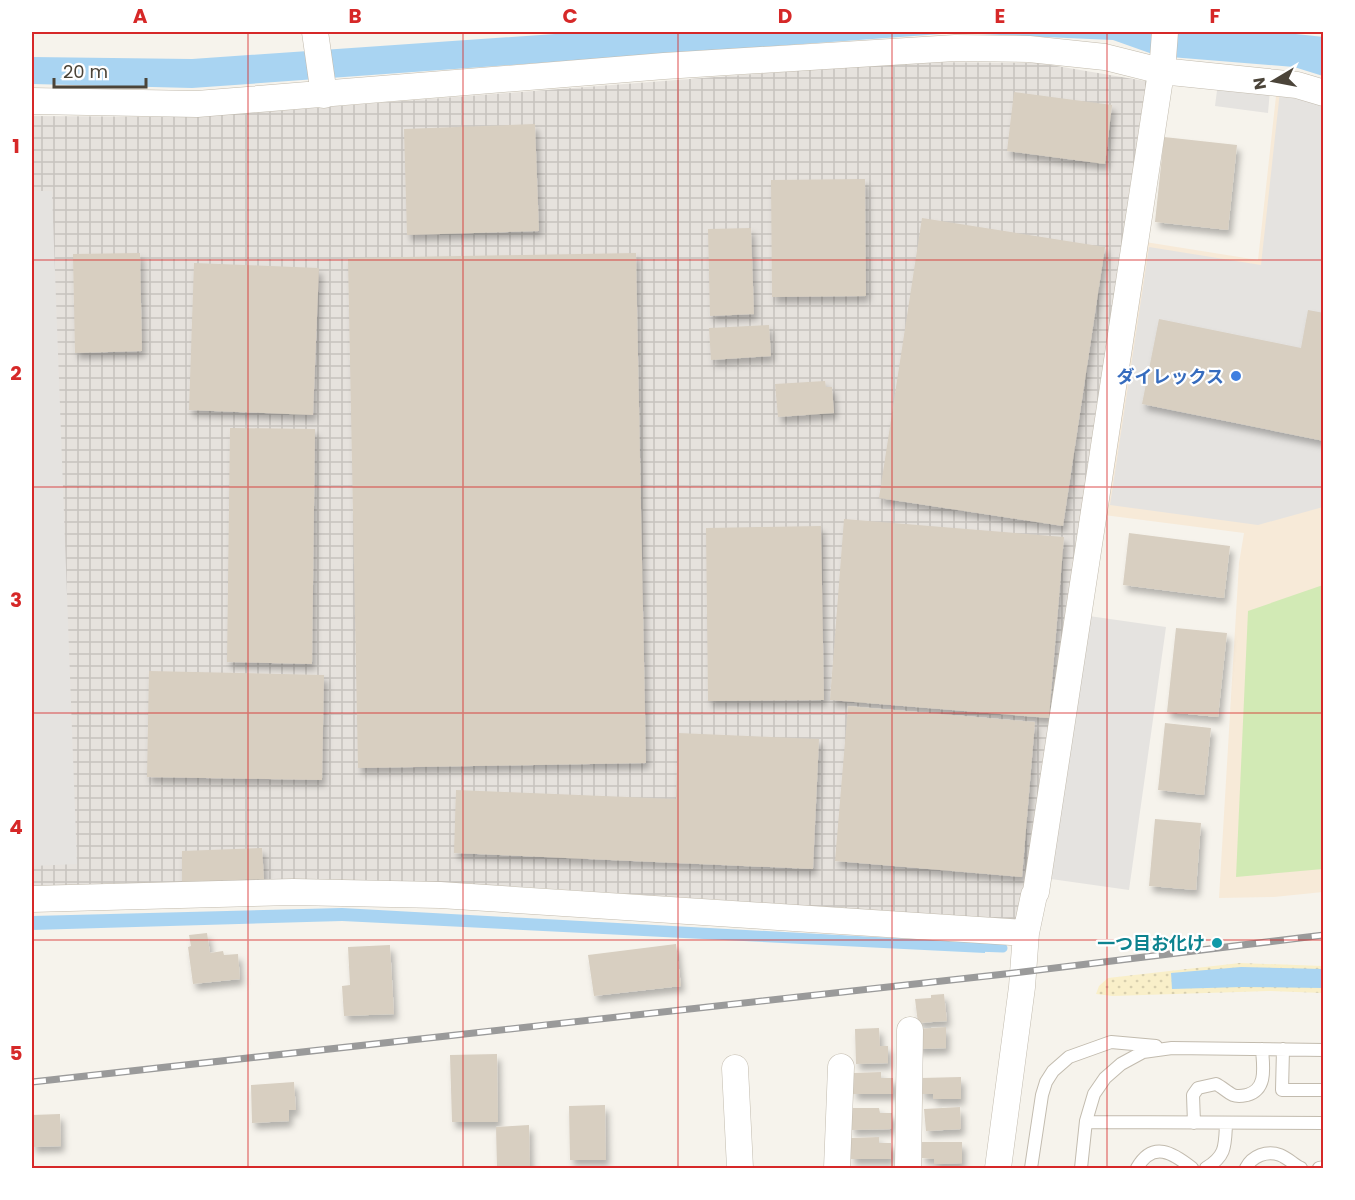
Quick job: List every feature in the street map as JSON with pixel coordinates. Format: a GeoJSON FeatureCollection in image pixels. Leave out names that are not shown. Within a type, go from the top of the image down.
{"type":"FeatureCollection","features":[{"type":"Feature","properties":{"kind":"street"},"geometry":{"type":"LineString","coordinates":[[999,1168],[1026,943],[1036,892],[1162,65],[1165,32]]}},
{"type":"Feature","properties":{"kind":"street"},"geometry":{"type":"LineString","coordinates":[[316,39],[324,87]]}},
{"type":"Feature","properties":{"kind":"street"},"geometry":{"type":"LineString","coordinates":[[32,100],[197,104],[324,87],[465,81],[955,48],[1029,49],[1105,57],[1297,85],[1323,93]]}},
{"type":"Feature","properties":{"kind":"street"},"geometry":{"type":"LineString","coordinates":[[32,899],[293,892],[440,895],[1026,943]]}},
{"type":"Feature","properties":{"kind":"street"},"geometry":{"type":"LineString","coordinates":[[908,1168],[910,1030]]}},
{"type":"Feature","properties":{"kind":"street"},"geometry":{"type":"LineString","coordinates":[[837,1168],[841,1066]]}},
{"type":"Feature","properties":{"kind":"street"},"geometry":{"type":"LineString","coordinates":[[735,1068],[740,1168]]}},
{"type":"Feature","properties":{"kind":"lane"},"geometry":{"type":"LineString","coordinates":[[1031,1168],[1046,1082],[1061,1064],[1091,1048],[1111,1042],[1172,1048],[1323,1050]]}},
{"type":"Feature","properties":{"kind":"lane"},"geometry":{"type":"LineString","coordinates":[[1081,1168],[1086,1122],[1094,1094],[1105,1078],[1121,1064],[1143,1052],[1172,1048]]}},
{"type":"Feature","properties":{"kind":"lane"},"geometry":{"type":"LineString","coordinates":[[1194,1123],[1193,1095],[1198,1088],[1216,1084],[1229,1093],[1241,1096],[1254,1092],[1260,1087],[1264,1074],[1262,1049]]}},
{"type":"Feature","properties":{"kind":"lane"},"geometry":{"type":"LineString","coordinates":[[1283,1049],[1282,1090],[1323,1090]]}},
{"type":"Feature","properties":{"kind":"lane"},"geometry":{"type":"LineString","coordinates":[[1086,1122],[1323,1123]]}},
{"type":"Feature","properties":{"kind":"lane"},"geometry":{"type":"LineString","coordinates":[[1206,1168],[1221,1157],[1225,1145],[1226,1124]]}},
{"type":"Feature","properties":{"kind":"lane"},"geometry":{"type":"LineString","coordinates":[[1137,1168],[1142,1159],[1156,1153],[1166,1152],[1174,1154],[1192,1168]]}},
{"type":"Feature","properties":{"kind":"lane"},"geometry":{"type":"LineString","coordinates":[[1246,1168],[1253,1159],[1262,1154],[1282,1156],[1301,1168]]}},
{"type":"Feature","properties":{"kind":"lane"},"geometry":{"type":"LineString","coordinates":[[1319,1168],[1323,1167]]}},
{"type":"Feature","properties":{"kind":"shaded area"},"geometry":{"type":"Polygon","coordinates":[[[909,62],[1039,63],[1151,82],[1025,920],[509,886],[305,883],[32,886],[32,116],[196,117],[909,62]]]}},
{"type":"Feature","properties":{"kind":"shaded area"},"geometry":{"type":"Polygon","coordinates":[[[1218,83],[1270,90],[1268,113],[1215,106],[1218,83]]]}},
{"type":"Feature","properties":{"kind":"shaded area"},"geometry":{"type":"Polygon","coordinates":[[[1277,87],[1323,97],[1323,892],[1274,897],[1219,898],[1239,563],[1244,533],[1104,515],[1139,241],[1258,260],[1277,87]]]}},
{"type":"Feature","properties":{"kind":"shaded area"},"geometry":{"type":"Polygon","coordinates":[[[1280,91],[1323,101],[1323,507],[1258,525],[1110,505],[1149,247],[1261,265],[1280,91]]]}},
{"type":"Feature","properties":{"kind":"shaded area"},"geometry":{"type":"Polygon","coordinates":[[[32,191],[52,191],[77,864],[32,866],[32,191]]]}},
{"type":"Feature","properties":{"kind":"shaded area"},"geometry":{"type":"Polygon","coordinates":[[[1089,616],[1166,627],[1129,890],[1051,879],[1089,616]]]}},
{"type":"Feature","properties":{"kind":"green space"},"geometry":{"type":"Polygon","coordinates":[[[1323,585],[1323,869],[1236,877],[1248,611],[1323,585]]]}},
{"type":"Feature","properties":{"kind":"sand"},"geometry":{"type":"Polygon","coordinates":[[[1240,963],[1323,966],[1323,993],[1269,991],[1113,996],[1096,994],[1099,986],[1108,978],[1240,963]]]}},
{"type":"Feature","properties":{"kind":"water"},"geometry":{"type":"Polygon","coordinates":[[[584,32],[1277,32],[1324,37],[1323,76],[1294,67],[1158,56],[1113,40],[955,33],[192,88],[32,84],[32,57],[192,59],[584,32]]]}},
{"type":"Feature","properties":{"kind":"water"},"geometry":{"type":"Polygon","coordinates":[[[342,908],[985,943],[985,953],[342,921],[32,930],[32,916],[342,908]]]}},
{"type":"Feature","properties":{"kind":"water"},"geometry":{"type":"Polygon","coordinates":[[[1241,967],[1323,969],[1323,988],[1172,989],[1171,973],[1241,967]]]}},
{"type":"Feature","properties":{"kind":"building"},"geometry":{"type":"Polygon","coordinates":[[[1014,92],[1112,105],[1105,164],[1007,151],[1014,92]]]}},
{"type":"Feature","properties":{"kind":"building"},"geometry":{"type":"Polygon","coordinates":[[[535,124],[539,231],[407,235],[404,129],[535,124]]]}},
{"type":"Feature","properties":{"kind":"building"},"geometry":{"type":"Polygon","coordinates":[[[1164,137],[1237,145],[1228,230],[1155,222],[1164,137]]]}},
{"type":"Feature","properties":{"kind":"building"},"geometry":{"type":"Polygon","coordinates":[[[865,179],[866,296],[772,297],[771,180],[865,179]]]}},
{"type":"Feature","properties":{"kind":"building"},"geometry":{"type":"Polygon","coordinates":[[[922,218],[1105,247],[1063,526],[879,498],[922,218]]]}},
{"type":"Feature","properties":{"kind":"building"},"geometry":{"type":"Polygon","coordinates":[[[751,228],[754,314],[710,316],[708,229],[751,228]]]}},
{"type":"Feature","properties":{"kind":"building"},"geometry":{"type":"Polygon","coordinates":[[[140,253],[142,351],[75,353],[73,254],[140,253]]]}},
{"type":"Feature","properties":{"kind":"building"},"geometry":{"type":"Polygon","coordinates":[[[636,253],[646,763],[358,768],[348,258],[636,253]]]}},
{"type":"Feature","properties":{"kind":"building"},"geometry":{"type":"Polygon","coordinates":[[[194,263],[319,268],[313,415],[189,410],[194,263]]]}},
{"type":"Feature","properties":{"kind":"building","name":"ダイレックス"},"geometry":{"type":"Polygon","coordinates":[[[1308,310],[1324,313],[1324,441],[1142,404],[1159,319],[1301,348],[1308,310]]]}},
{"type":"Feature","properties":{"kind":"building"},"geometry":{"type":"Polygon","coordinates":[[[769,325],[771,356],[711,360],[709,328],[769,325]]]}},
{"type":"Feature","properties":{"kind":"building"},"geometry":{"type":"Polygon","coordinates":[[[825,381],[826,387],[832,387],[834,413],[778,417],[775,384],[825,381]]]}},
{"type":"Feature","properties":{"kind":"building"},"geometry":{"type":"Polygon","coordinates":[[[230,428],[315,429],[312,664],[227,662],[230,428]]]}},
{"type":"Feature","properties":{"kind":"building"},"geometry":{"type":"Polygon","coordinates":[[[844,519],[1064,537],[1049,718],[830,700],[844,519]]]}},
{"type":"Feature","properties":{"kind":"building"},"geometry":{"type":"Polygon","coordinates":[[[821,526],[824,700],[708,701],[706,528],[821,526]]]}},
{"type":"Feature","properties":{"kind":"building"},"geometry":{"type":"Polygon","coordinates":[[[1129,533],[1230,546],[1224,598],[1123,585],[1129,533]]]}},
{"type":"Feature","properties":{"kind":"building"},"geometry":{"type":"Polygon","coordinates":[[[1176,628],[1227,633],[1218,717],[1167,712],[1176,628]]]}},
{"type":"Feature","properties":{"kind":"building"},"geometry":{"type":"Polygon","coordinates":[[[149,671],[324,675],[322,780],[147,777],[149,671]]]}},
{"type":"Feature","properties":{"kind":"building"},"geometry":{"type":"Polygon","coordinates":[[[848,706],[1035,722],[1022,877],[835,861],[848,706]]]}},
{"type":"Feature","properties":{"kind":"building"},"geometry":{"type":"Polygon","coordinates":[[[1165,723],[1211,728],[1204,795],[1158,790],[1165,723]]]}},
{"type":"Feature","properties":{"kind":"building"},"geometry":{"type":"Polygon","coordinates":[[[678,733],[819,739],[813,869],[454,853],[456,790],[676,799],[678,733]]]}},
{"type":"Feature","properties":{"kind":"building"},"geometry":{"type":"Polygon","coordinates":[[[1155,819],[1201,823],[1196,890],[1149,886],[1155,819]]]}},
{"type":"Feature","properties":{"kind":"building"},"geometry":{"type":"Polygon","coordinates":[[[262,848],[264,879],[182,882],[182,851],[262,848]]]}},
{"type":"Feature","properties":{"kind":"building"},"geometry":{"type":"Polygon","coordinates":[[[207,933],[210,953],[223,951],[224,955],[238,954],[240,979],[193,984],[188,947],[191,946],[189,935],[207,933]]]}},
{"type":"Feature","properties":{"kind":"building"},"geometry":{"type":"Polygon","coordinates":[[[676,944],[681,986],[594,996],[588,955],[676,944]]]}},
{"type":"Feature","properties":{"kind":"building"},"geometry":{"type":"Polygon","coordinates":[[[390,945],[394,1014],[344,1016],[342,986],[350,985],[348,947],[390,945]]]}},
{"type":"Feature","properties":{"kind":"building"},"geometry":{"type":"Polygon","coordinates":[[[944,994],[947,1021],[918,1023],[915,999],[944,994]]]}},
{"type":"Feature","properties":{"kind":"building"},"geometry":{"type":"Polygon","coordinates":[[[946,1027],[946,1048],[917,1049],[916,1029],[946,1027]]]}},
{"type":"Feature","properties":{"kind":"building"},"geometry":{"type":"Polygon","coordinates":[[[879,1028],[880,1046],[888,1046],[888,1063],[856,1064],[855,1029],[879,1028]]]}},
{"type":"Feature","properties":{"kind":"building"},"geometry":{"type":"Polygon","coordinates":[[[497,1054],[498,1122],[452,1122],[450,1055],[497,1054]]]}},
{"type":"Feature","properties":{"kind":"building"},"geometry":{"type":"Polygon","coordinates":[[[881,1072],[881,1078],[893,1078],[893,1094],[853,1094],[853,1073],[881,1072]]]}},
{"type":"Feature","properties":{"kind":"building"},"geometry":{"type":"Polygon","coordinates":[[[961,1077],[961,1099],[933,1099],[933,1094],[921,1094],[921,1078],[961,1077]]]}},
{"type":"Feature","properties":{"kind":"building"},"geometry":{"type":"Polygon","coordinates":[[[294,1082],[296,1110],[289,1110],[289,1121],[252,1123],[251,1085],[294,1082]]]}},
{"type":"Feature","properties":{"kind":"building"},"geometry":{"type":"Polygon","coordinates":[[[605,1105],[606,1160],[570,1160],[569,1106],[605,1105]]]}},
{"type":"Feature","properties":{"kind":"building"},"geometry":{"type":"Polygon","coordinates":[[[960,1107],[961,1129],[926,1131],[924,1109],[960,1107]]]}},
{"type":"Feature","properties":{"kind":"building"},"geometry":{"type":"Polygon","coordinates":[[[851,1108],[879,1108],[880,1113],[892,1113],[891,1129],[851,1130],[851,1108]]]}},
{"type":"Feature","properties":{"kind":"building"},"geometry":{"type":"Polygon","coordinates":[[[60,1114],[61,1146],[32,1147],[32,1115],[60,1114]]]}},
{"type":"Feature","properties":{"kind":"building"},"geometry":{"type":"Polygon","coordinates":[[[529,1125],[530,1167],[497,1168],[496,1127],[529,1125]]]}},
{"type":"Feature","properties":{"kind":"building"},"geometry":{"type":"Polygon","coordinates":[[[879,1137],[879,1143],[891,1143],[891,1159],[851,1159],[851,1138],[879,1137]]]}},
{"type":"Feature","properties":{"kind":"building"},"geometry":{"type":"Polygon","coordinates":[[[922,1142],[962,1142],[962,1163],[934,1164],[934,1159],[922,1158],[922,1142]]]}},
{"type":"Feature","properties":{"kind":"waterway"},"geometry":{"type":"LineString","coordinates":[[975,947],[1003,948]]}},
{"type":"Feature","properties":{"kind":"railway"},"geometry":{"type":"LineString","coordinates":[[32,1082],[1005,974],[1324,935]]}},
{"type":"Feature","properties":{"kind":"place","name":"ダイレックス"},"geometry":{"type":"Point","coordinates":[1236,376]}},
{"type":"Feature","properties":{"kind":"place","name":"一つ目お化け"},"geometry":{"type":"Point","coordinates":[1217,943]}}]}
